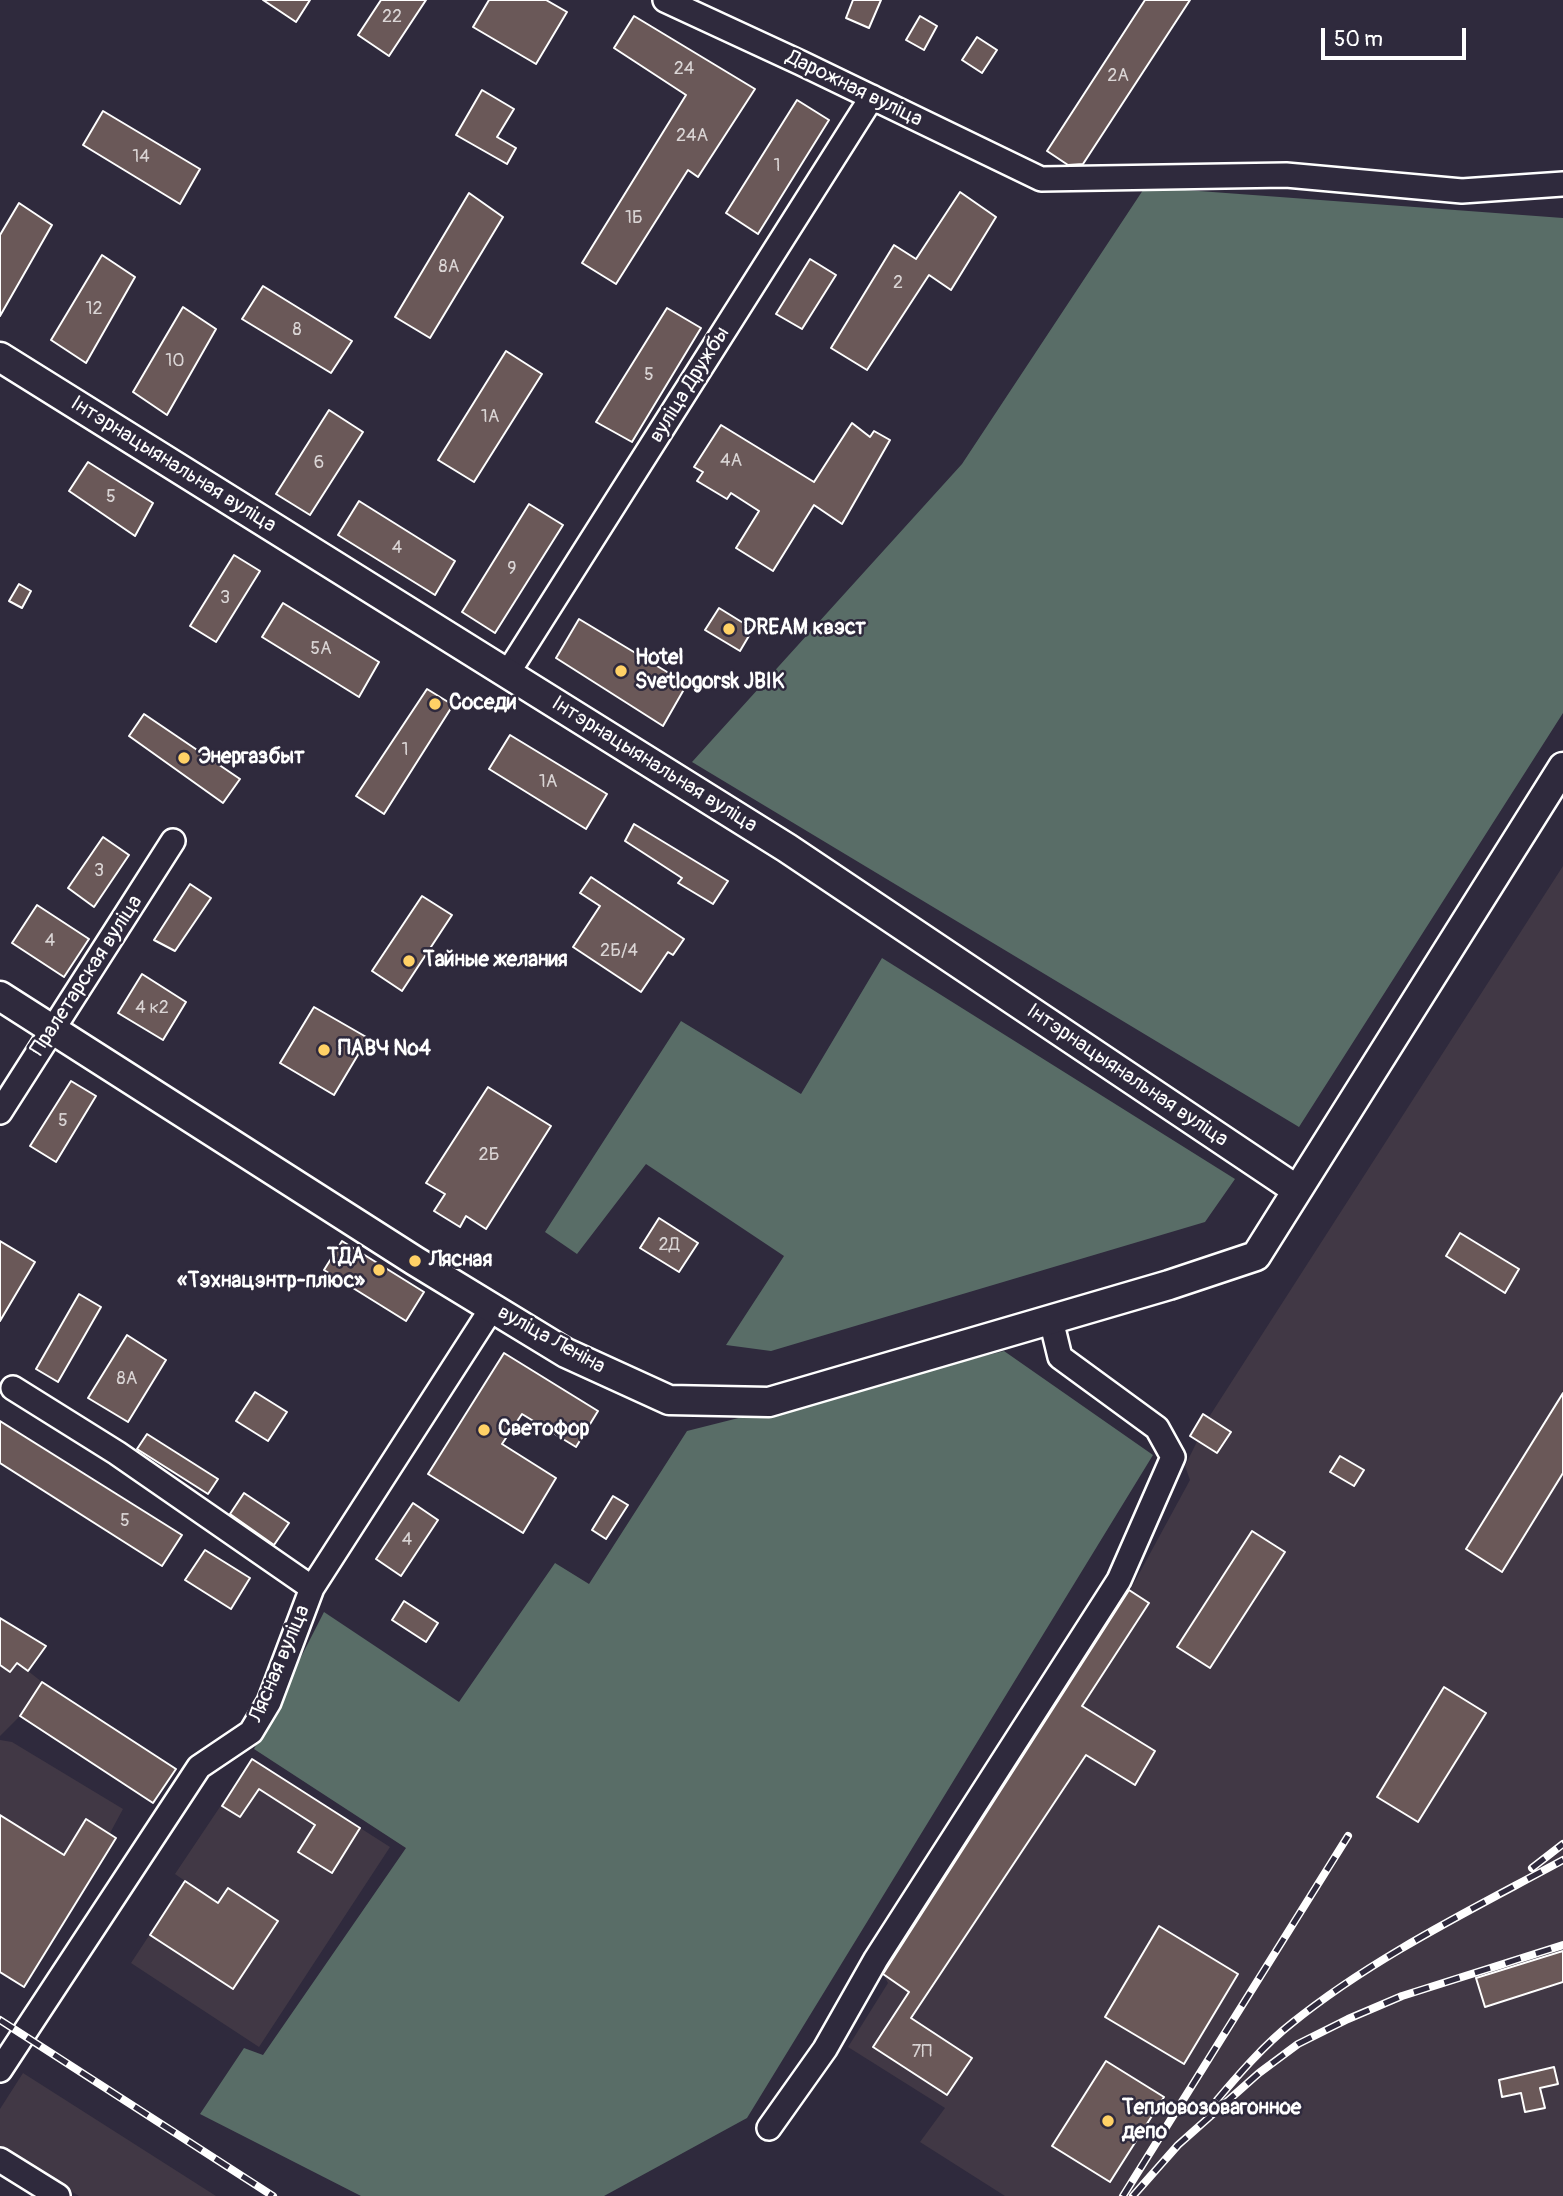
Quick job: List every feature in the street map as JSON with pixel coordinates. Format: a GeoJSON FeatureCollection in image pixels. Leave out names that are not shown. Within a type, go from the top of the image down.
{"type":"FeatureCollection","features":[{"type":"Feature","properties":{"kind":"street","name":"Дарожная вуліца"},"geometry":{"type":"LineString","coordinates":[[665,0],[1041,179],[1286,175],[1462,191],[1563,184]]}},
{"type":"Feature","properties":{"kind":"street","name":"вуліца Дружбы"},"geometry":{"type":"LineString","coordinates":[[508,674],[872,97]]}},
{"type":"Feature","properties":{"kind":"street","name":"Інтэрнацыянальная вуліца"},"geometry":{"type":"LineString","coordinates":[[0,357],[787,848],[1297,1190]]}},
{"type":"Feature","properties":{"kind":"street","name":"вуліца Леніна"},"geometry":{"type":"LineString","coordinates":[[0,996],[566,1353],[669,1400],[769,1402],[1169,1285],[1256,1256],[1563,766]]}},
{"type":"Feature","properties":{"kind":"street","name":"Пралетарская вуліца"},"geometry":{"type":"LineString","coordinates":[[0,1112],[173,841]]}},
{"type":"Feature","properties":{"kind":"street","name":"Лясная вуліца"},"geometry":{"type":"LineString","coordinates":[[0,2070],[199,1767],[251,1732],[269,1702],[312,1588],[492,1308]]}},
{"type":"Feature","properties":{"kind":"street"},"geometry":{"type":"LineString","coordinates":[[769,2128],[825,2049],[876,1959],[1119,1580],[1173,1457],[1157,1428],[1060,1357],[1051,1320]]}},
{"type":"Feature","properties":{"kind":"street"},"geometry":{"type":"LineString","coordinates":[[13,1388],[117,1453],[312,1588]]}},
{"type":"Feature","properties":{"kind":"street"},"geometry":{"type":"LineString","coordinates":[[0,2160],[58,2196]]}},
{"type":"Feature","properties":{"kind":"shaded area"},"geometry":{"type":"Polygon","coordinates":[[[1563,866],[1563,2196],[1005,2196],[920,2142],[945,2108],[848,2047],[888,1983],[883,1974],[1128,1594],[1190,1480],[1185,1466],[1209,1417],[1563,866]]]}},
{"type":"Feature","properties":{"kind":"shaded area"},"geometry":{"type":"Polygon","coordinates":[[[0,1618],[46,1646],[28,1671],[42,1682],[20,1716],[0,1736],[0,1618]]]}},
{"type":"Feature","properties":{"kind":"shaded area"},"geometry":{"type":"Polygon","coordinates":[[[0,1740],[12,1742],[123,1809],[110,1833],[116,1838],[24,1987],[0,1972],[0,1740]]]}},
{"type":"Feature","properties":{"kind":"shaded area"},"geometry":{"type":"Polygon","coordinates":[[[252,1759],[390,1847],[259,2047],[131,1963],[185,1881],[175,1874],[252,1759]]]}},
{"type":"Feature","properties":{"kind":"shaded area"},"geometry":{"type":"Polygon","coordinates":[[[23,2073],[216,2196],[79,2196],[0,2147],[0,2109],[23,2073]]]}},
{"type":"Feature","properties":{"kind":"green space"},"geometry":{"type":"Polygon","coordinates":[[[1145,187],[1563,218],[1563,713],[1299,1127],[692,762],[962,464],[1145,187]]]}},
{"type":"Feature","properties":{"kind":"green space"},"geometry":{"type":"Polygon","coordinates":[[[882,958],[1235,1179],[1205,1222],[771,1351],[726,1345],[784,1256],[646,1164],[577,1254],[545,1232],[681,1021],[801,1094],[882,958]]]}},
{"type":"Feature","properties":{"kind":"green space"},"geometry":{"type":"Polygon","coordinates":[[[1004,1351],[1153,1455],[747,2118],[604,2196],[361,2196],[200,2114],[244,2048],[263,2055],[406,1848],[254,1749],[324,1612],[459,1702],[555,1563],[589,1584],[687,1431],[1004,1351]]]}},
{"type":"Feature","properties":{"kind":"building"},"geometry":{"type":"Polygon","coordinates":[[[263,0],[310,0],[296,22],[263,0]]]}},
{"type":"Feature","properties":{"kind":"building"},"geometry":{"type":"Polygon","coordinates":[[[381,0],[426,0],[389,56],[358,35],[381,0]]]}},
{"type":"Feature","properties":{"kind":"building"},"geometry":{"type":"Polygon","coordinates":[[[489,0],[546,0],[567,12],[536,64],[473,27],[489,0]]]}},
{"type":"Feature","properties":{"kind":"building"},"geometry":{"type":"Polygon","coordinates":[[[853,0],[881,0],[869,28],[846,18],[853,0]]]}},
{"type":"Feature","properties":{"kind":"building"},"geometry":{"type":"Polygon","coordinates":[[[1145,0],[1190,0],[1083,164],[1068,165],[1047,151],[1145,0]]]}},
{"type":"Feature","properties":{"kind":"building"},"geometry":{"type":"Polygon","coordinates":[[[634,16],[755,89],[698,177],[688,170],[616,284],[582,263],[686,95],[614,48],[634,16]]]}},
{"type":"Feature","properties":{"kind":"building"},"geometry":{"type":"Polygon","coordinates":[[[920,16],[937,26],[924,50],[906,40],[920,16]]]}},
{"type":"Feature","properties":{"kind":"building"},"geometry":{"type":"Polygon","coordinates":[[[977,37],[997,50],[982,73],[962,60],[977,37]]]}},
{"type":"Feature","properties":{"kind":"building"},"geometry":{"type":"Polygon","coordinates":[[[482,90],[514,109],[497,137],[516,148],[507,164],[456,135],[482,90]]]}},
{"type":"Feature","properties":{"kind":"building"},"geometry":{"type":"Polygon","coordinates":[[[797,100],[829,120],[758,234],[726,213],[797,100]]]}},
{"type":"Feature","properties":{"kind":"building"},"geometry":{"type":"Polygon","coordinates":[[[103,111],[200,169],[180,204],[83,145],[103,111]]]}},
{"type":"Feature","properties":{"kind":"building"},"geometry":{"type":"Polygon","coordinates":[[[960,192],[996,217],[951,290],[929,275],[867,370],[831,348],[894,245],[916,259],[960,192]]]}},
{"type":"Feature","properties":{"kind":"building"},"geometry":{"type":"Polygon","coordinates":[[[469,193],[503,217],[430,338],[395,317],[469,193]]]}},
{"type":"Feature","properties":{"kind":"building"},"geometry":{"type":"Polygon","coordinates":[[[19,203],[52,225],[0,316],[0,235],[19,203]]]}},
{"type":"Feature","properties":{"kind":"building"},"geometry":{"type":"Polygon","coordinates":[[[102,255],[135,277],[86,363],[51,340],[102,255]]]}},
{"type":"Feature","properties":{"kind":"building"},"geometry":{"type":"Polygon","coordinates":[[[810,259],[836,275],[802,329],[776,314],[810,259]]]}},
{"type":"Feature","properties":{"kind":"building"},"geometry":{"type":"Polygon","coordinates":[[[263,286],[352,341],[331,373],[242,319],[263,286]]]}},
{"type":"Feature","properties":{"kind":"building"},"geometry":{"type":"Polygon","coordinates":[[[183,307],[216,329],[167,415],[133,392],[183,307]]]}},
{"type":"Feature","properties":{"kind":"building"},"geometry":{"type":"Polygon","coordinates":[[[667,308],[701,328],[632,442],[596,422],[667,308]]]}},
{"type":"Feature","properties":{"kind":"building"},"geometry":{"type":"Polygon","coordinates":[[[506,351],[542,374],[474,482],[438,460],[506,351]]]}},
{"type":"Feature","properties":{"kind":"building"},"geometry":{"type":"Polygon","coordinates":[[[329,410],[363,432],[310,515],[276,494],[329,410]]]}},
{"type":"Feature","properties":{"kind":"building"},"geometry":{"type":"Polygon","coordinates":[[[852,423],[870,437],[874,431],[890,440],[842,524],[814,505],[773,571],[736,548],[759,511],[731,493],[727,499],[697,481],[703,472],[694,467],[721,425],[814,482],[852,423]]]}},
{"type":"Feature","properties":{"kind":"building"},"geometry":{"type":"Polygon","coordinates":[[[88,462],[153,503],[135,536],[69,491],[88,462]]]}},
{"type":"Feature","properties":{"kind":"building"},"geometry":{"type":"Polygon","coordinates":[[[359,501],[455,561],[435,595],[338,535],[359,501]]]}},
{"type":"Feature","properties":{"kind":"building"},"geometry":{"type":"Polygon","coordinates":[[[529,504],[563,525],[495,633],[462,612],[529,504]]]}},
{"type":"Feature","properties":{"kind":"building"},"geometry":{"type":"Polygon","coordinates":[[[234,555],[260,571],[216,642],[190,626],[234,555]]]}},
{"type":"Feature","properties":{"kind":"building"},"geometry":{"type":"Polygon","coordinates":[[[19,584],[31,591],[22,608],[9,601],[19,584]]]}},
{"type":"Feature","properties":{"kind":"building"},"geometry":{"type":"Polygon","coordinates":[[[283,603],[379,662],[359,697],[262,637],[283,603]]]}},
{"type":"Feature","properties":{"kind":"building","name":"DREAM квэст"},"geometry":{"type":"Polygon","coordinates":[[[719,608],[753,629],[740,651],[705,630],[719,608]]]}},
{"type":"Feature","properties":{"kind":"building","name":"Hotel Svetlogorsk JBIK"},"geometry":{"type":"Polygon","coordinates":[[[579,619],[687,684],[663,726],[556,658],[579,619]]]}},
{"type":"Feature","properties":{"kind":"building"},"geometry":{"type":"Polygon","coordinates":[[[427,689],[453,705],[384,814],[356,796],[427,689]]]}},
{"type":"Feature","properties":{"kind":"building","name":"Энергазбыт"},"geometry":{"type":"Polygon","coordinates":[[[144,714],[240,779],[223,803],[129,736],[144,714]]]}},
{"type":"Feature","properties":{"kind":"building"},"geometry":{"type":"Polygon","coordinates":[[[510,735],[607,794],[586,829],[489,769],[510,735]]]}},
{"type":"Feature","properties":{"kind":"building"},"geometry":{"type":"Polygon","coordinates":[[[634,824],[728,881],[713,904],[678,883],[682,878],[625,841],[634,824]]]}},
{"type":"Feature","properties":{"kind":"building"},"geometry":{"type":"Polygon","coordinates":[[[103,837],[129,855],[94,907],[68,888],[103,837]]]}},
{"type":"Feature","properties":{"kind":"building"},"geometry":{"type":"Polygon","coordinates":[[[591,877],[684,939],[673,955],[668,952],[641,992],[573,947],[600,906],[580,893],[591,877]]]}},
{"type":"Feature","properties":{"kind":"building"},"geometry":{"type":"Polygon","coordinates":[[[190,884],[211,898],[175,951],[154,940],[190,884]]]}},
{"type":"Feature","properties":{"kind":"building"},"geometry":{"type":"Polygon","coordinates":[[[422,896],[452,915],[402,991],[372,971],[422,896]]]}},
{"type":"Feature","properties":{"kind":"building"},"geometry":{"type":"Polygon","coordinates":[[[37,905],[89,939],[64,977],[12,943],[37,905]]]}},
{"type":"Feature","properties":{"kind":"building"},"geometry":{"type":"Polygon","coordinates":[[[142,974],[186,1002],[163,1040],[118,1013],[142,974]]]}},
{"type":"Feature","properties":{"kind":"building","name":"ПАВЧ №4"},"geometry":{"type":"Polygon","coordinates":[[[314,1007],[368,1038],[334,1095],[280,1063],[314,1007]]]}},
{"type":"Feature","properties":{"kind":"building"},"geometry":{"type":"Polygon","coordinates":[[[71,1081],[96,1096],[56,1162],[30,1146],[71,1081]]]}},
{"type":"Feature","properties":{"kind":"building"},"geometry":{"type":"Polygon","coordinates":[[[488,1087],[551,1126],[486,1229],[466,1216],[460,1227],[434,1211],[445,1194],[426,1183],[488,1087]]]}},
{"type":"Feature","properties":{"kind":"building"},"geometry":{"type":"Polygon","coordinates":[[[659,1218],[698,1243],[679,1272],[640,1248],[659,1218]]]}},
{"type":"Feature","properties":{"kind":"building"},"geometry":{"type":"Polygon","coordinates":[[[1460,1233],[1519,1269],[1505,1293],[1446,1256],[1460,1233]]]}},
{"type":"Feature","properties":{"kind":"building"},"geometry":{"type":"Polygon","coordinates":[[[0,1241],[35,1262],[0,1321],[0,1241]]]}},
{"type":"Feature","properties":{"kind":"building"},"geometry":{"type":"Polygon","coordinates":[[[342,1241],[424,1292],[406,1321],[324,1270],[342,1241]]]}},
{"type":"Feature","properties":{"kind":"building"},"geometry":{"type":"Polygon","coordinates":[[[79,1294],[101,1307],[58,1382],[36,1369],[79,1294]]]}},
{"type":"Feature","properties":{"kind":"building"},"geometry":{"type":"Polygon","coordinates":[[[127,1335],[166,1360],[128,1422],[88,1398],[127,1335]]]}},
{"type":"Feature","properties":{"kind":"building","name":"Светофор"},"geometry":{"type":"Polygon","coordinates":[[[504,1353],[598,1411],[576,1447],[522,1414],[502,1444],[556,1478],[523,1533],[428,1474],[504,1353]]]}},
{"type":"Feature","properties":{"kind":"building"},"geometry":{"type":"Polygon","coordinates":[[[255,1392],[287,1412],[268,1441],[236,1421],[255,1392]]]}},
{"type":"Feature","properties":{"kind":"building"},"geometry":{"type":"Polygon","coordinates":[[[1563,1393],[1563,1473],[1502,1572],[1466,1549],[1563,1393]]]}},
{"type":"Feature","properties":{"kind":"building"},"geometry":{"type":"Polygon","coordinates":[[[1203,1414],[1231,1432],[1217,1453],[1190,1436],[1203,1414]]]}},
{"type":"Feature","properties":{"kind":"building"},"geometry":{"type":"Polygon","coordinates":[[[0,1421],[182,1535],[162,1566],[0,1463],[0,1421]]]}},
{"type":"Feature","properties":{"kind":"building"},"geometry":{"type":"Polygon","coordinates":[[[147,1434],[218,1479],[208,1494],[137,1449],[147,1434]]]}},
{"type":"Feature","properties":{"kind":"building"},"geometry":{"type":"Polygon","coordinates":[[[1340,1456],[1364,1470],[1354,1486],[1330,1472],[1340,1456]]]}},
{"type":"Feature","properties":{"kind":"building"},"geometry":{"type":"Polygon","coordinates":[[[244,1493],[289,1523],[274,1545],[230,1514],[244,1493]]]}},
{"type":"Feature","properties":{"kind":"building"},"geometry":{"type":"Polygon","coordinates":[[[613,1496],[628,1505],[606,1539],[592,1530],[613,1496]]]}},
{"type":"Feature","properties":{"kind":"building"},"geometry":{"type":"Polygon","coordinates":[[[413,1503],[438,1520],[401,1576],[376,1559],[413,1503]]]}},
{"type":"Feature","properties":{"kind":"building"},"geometry":{"type":"Polygon","coordinates":[[[1252,1531],[1285,1552],[1210,1668],[1177,1647],[1252,1531]]]}},
{"type":"Feature","properties":{"kind":"building"},"geometry":{"type":"Polygon","coordinates":[[[205,1550],[250,1578],[231,1609],[185,1580],[205,1550]]]}},
{"type":"Feature","properties":{"kind":"building"},"geometry":{"type":"Polygon","coordinates":[[[1129,1590],[1149,1603],[1082,1706],[1155,1751],[1135,1785],[1086,1755],[911,2018],[972,2058],[947,2095],[873,2047],[909,1992],[883,1974],[1129,1590]]]}},
{"type":"Feature","properties":{"kind":"building"},"geometry":{"type":"Polygon","coordinates":[[[404,1601],[438,1623],[426,1642],[392,1620],[404,1601]]]}},
{"type":"Feature","properties":{"kind":"building"},"geometry":{"type":"Polygon","coordinates":[[[0,1618],[46,1646],[28,1671],[17,1663],[10,1672],[0,1665],[0,1618]]]}},
{"type":"Feature","properties":{"kind":"building"},"geometry":{"type":"Polygon","coordinates":[[[42,1682],[176,1769],[153,1803],[20,1716],[42,1682]]]}},
{"type":"Feature","properties":{"kind":"building"},"geometry":{"type":"Polygon","coordinates":[[[1444,1687],[1486,1713],[1418,1822],[1377,1797],[1444,1687]]]}},
{"type":"Feature","properties":{"kind":"building"},"geometry":{"type":"Polygon","coordinates":[[[252,1759],[360,1828],[332,1873],[298,1852],[315,1825],[259,1789],[240,1817],[222,1806],[252,1759]]]}},
{"type":"Feature","properties":{"kind":"building"},"geometry":{"type":"Polygon","coordinates":[[[0,1815],[64,1855],[86,1819],[116,1838],[24,1987],[0,1972],[0,1815]]]}},
{"type":"Feature","properties":{"kind":"building"},"geometry":{"type":"Polygon","coordinates":[[[185,1881],[218,1903],[228,1888],[278,1921],[233,1989],[150,1935],[185,1881]]]}},
{"type":"Feature","properties":{"kind":"building"},"geometry":{"type":"Polygon","coordinates":[[[1159,1926],[1238,1974],[1184,2064],[1105,2017],[1159,1926]]]}},
{"type":"Feature","properties":{"kind":"building"},"geometry":{"type":"Polygon","coordinates":[[[1563,1951],[1563,1982],[1485,2007],[1476,1978],[1563,1951]]]}},
{"type":"Feature","properties":{"kind":"building","name":"Тепловозовагонное депо"},"geometry":{"type":"Polygon","coordinates":[[[1106,2061],[1164,2097],[1110,2182],[1052,2146],[1106,2061]]]}},
{"type":"Feature","properties":{"kind":"building"},"geometry":{"type":"Polygon","coordinates":[[[1554,2067],[1558,2084],[1540,2088],[1545,2108],[1525,2112],[1521,2093],[1502,2097],[1499,2080],[1554,2067]]]}},
{"type":"Feature","properties":{"kind":"railway"},"geometry":{"type":"LineString","coordinates":[[1123,2196],[1348,1836]]}},
{"type":"Feature","properties":{"kind":"railway"},"geometry":{"type":"LineString","coordinates":[[1532,1868],[1563,1844]]}},
{"type":"Feature","properties":{"kind":"railway"},"geometry":{"type":"LineString","coordinates":[[1217,2100],[1272,2041],[1323,1999],[1424,1936],[1563,1860]]}},
{"type":"Feature","properties":{"kind":"railway"},"geometry":{"type":"LineString","coordinates":[[1133,2196],[1178,2145],[1259,2073],[1298,2044],[1402,1996],[1563,1945]]}},
{"type":"Feature","properties":{"kind":"railway"},"geometry":{"type":"LineString","coordinates":[[0,2020],[273,2196]]}},
{"type":"Feature","properties":{"kind":"place","name":"DREAM квэст"},"geometry":{"type":"Point","coordinates":[729,629]}},
{"type":"Feature","properties":{"kind":"place","name":"Hotel Svetlogorsk JBIK"},"geometry":{"type":"Point","coordinates":[621,671]}},
{"type":"Feature","properties":{"kind":"place","name":"Соседи"},"geometry":{"type":"Point","coordinates":[435,704]}},
{"type":"Feature","properties":{"kind":"place","name":"Энергазбыт"},"geometry":{"type":"Point","coordinates":[184,758]}},
{"type":"Feature","properties":{"kind":"place","name":"Тайные желания"},"geometry":{"type":"Point","coordinates":[409,961]}},
{"type":"Feature","properties":{"kind":"place","name":"ПАВЧ №4"},"geometry":{"type":"Point","coordinates":[324,1050]}},
{"type":"Feature","properties":{"kind":"place","name":"Лясная"},"geometry":{"type":"Point","coordinates":[415,1261]}},
{"type":"Feature","properties":{"kind":"place","name":"ТДА «Тэхнацэнтр-плюс»"},"geometry":{"type":"Point","coordinates":[379,1270]}},
{"type":"Feature","properties":{"kind":"place","name":"Светофор"},"geometry":{"type":"Point","coordinates":[484,1430]}},
{"type":"Feature","properties":{"kind":"place","name":"Тепловозовагонное депо"},"geometry":{"type":"Point","coordinates":[1108,2121]}}]}
